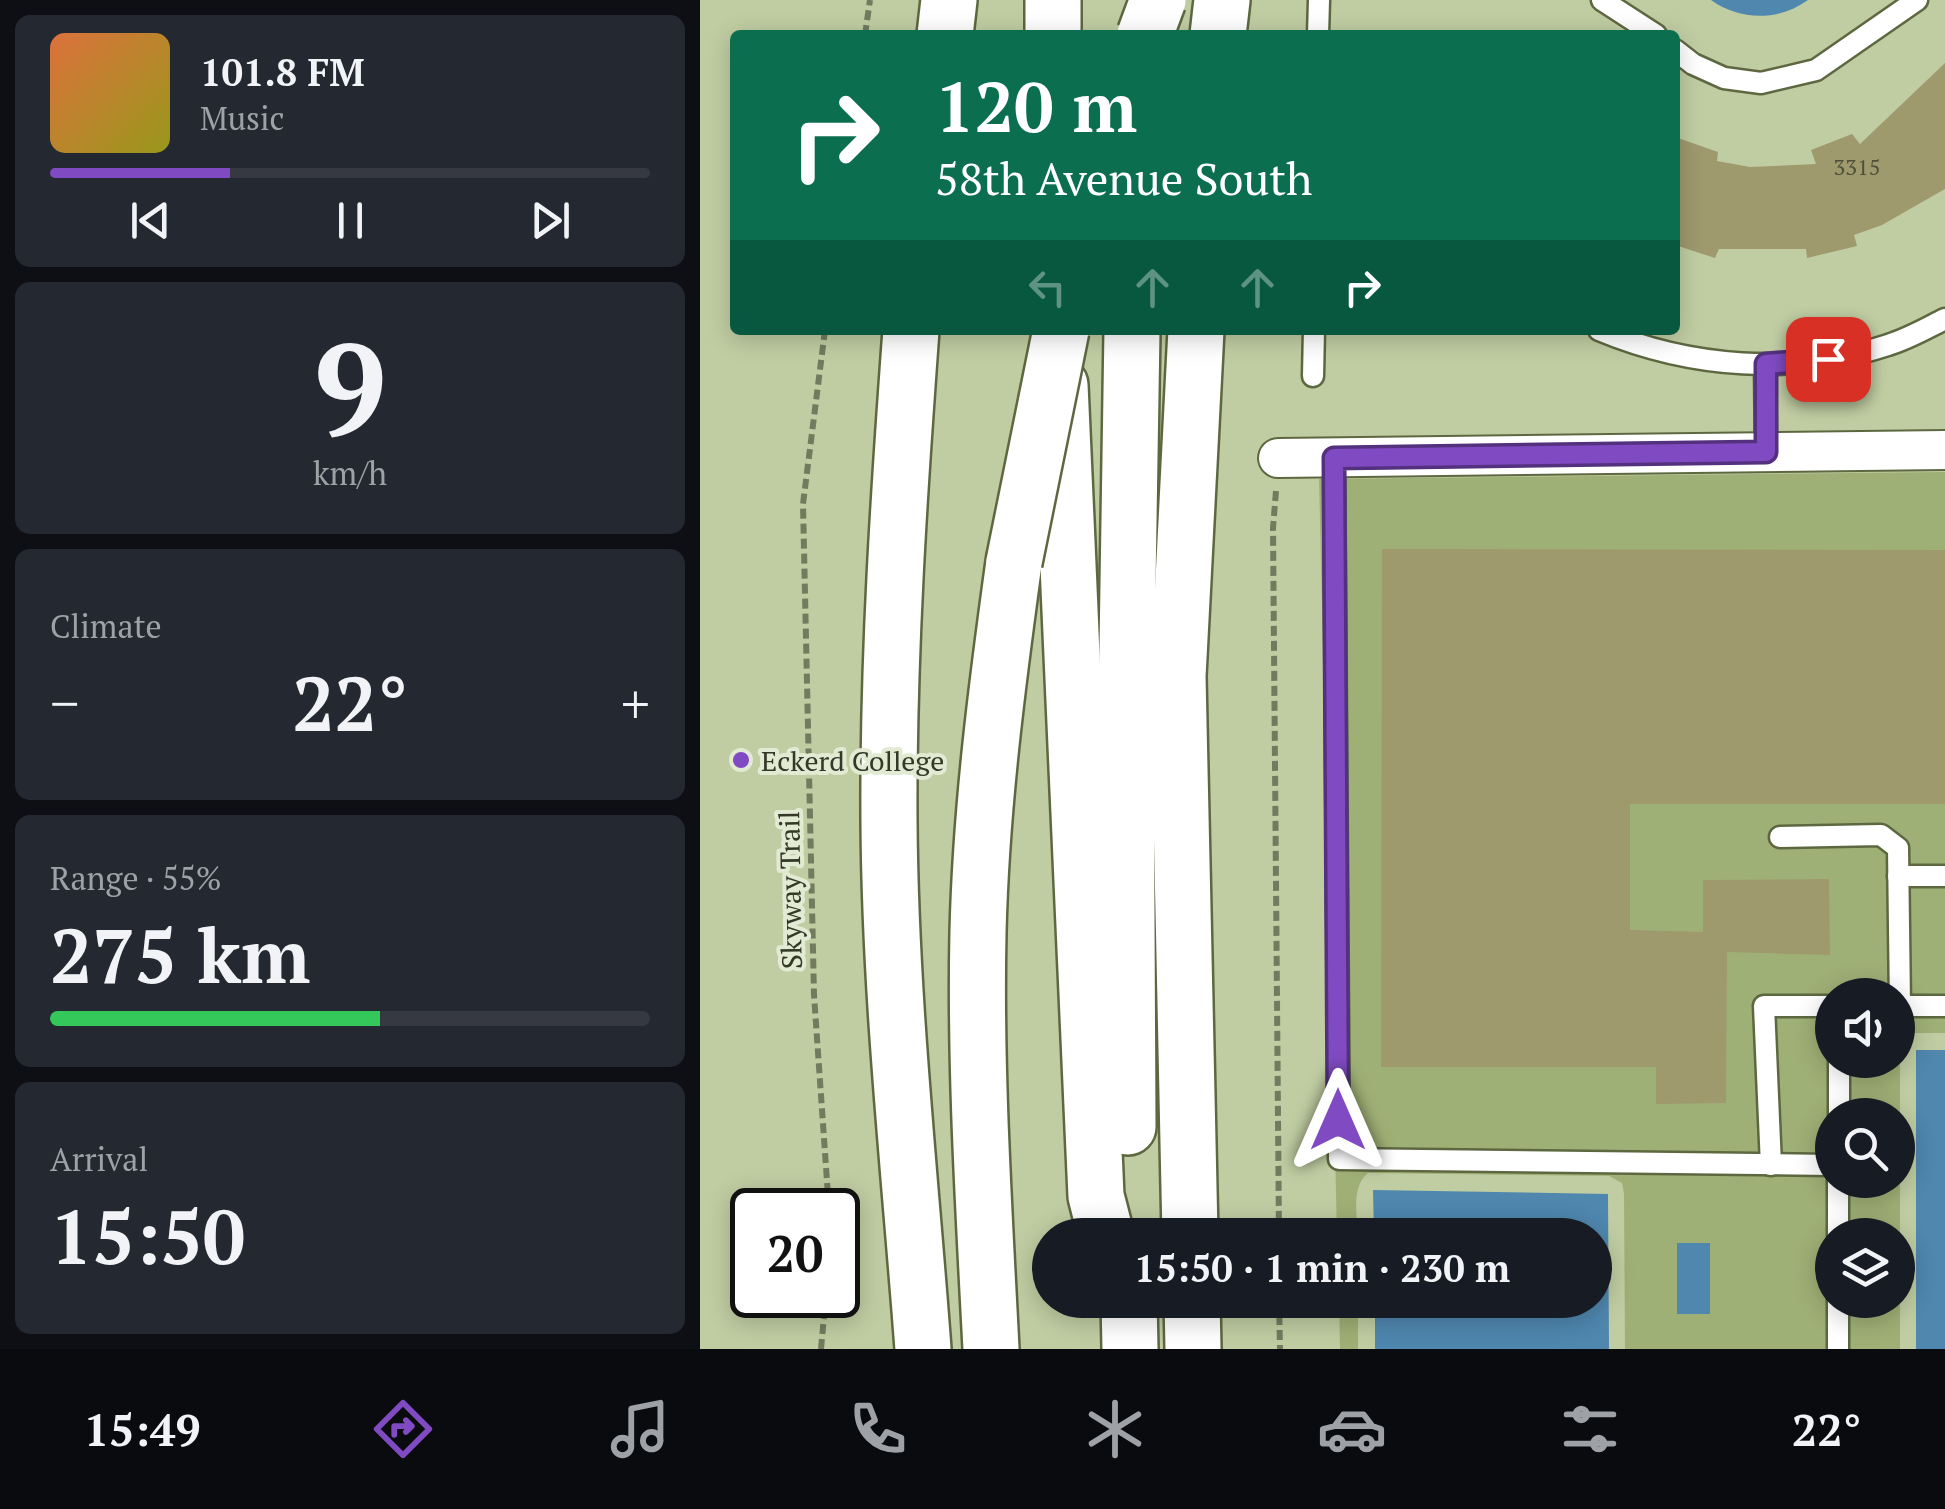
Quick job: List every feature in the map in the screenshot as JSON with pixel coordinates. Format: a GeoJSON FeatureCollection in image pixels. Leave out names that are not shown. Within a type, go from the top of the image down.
{"type":"FeatureCollection","features":[{"type":"Feature","properties":{"kind":"highway"},"geometry":{"type":"LineString","coordinates":[[945,30],[950,0]]}},
{"type":"Feature","properties":{"kind":"highway"},"geometry":{"type":"LineString","coordinates":[[1053,0],[1053,30]]}},
{"type":"Feature","properties":{"kind":"highway"},"geometry":{"type":"LineString","coordinates":[[1146,30],[1156,0]]}},
{"type":"Feature","properties":{"kind":"highway"},"geometry":{"type":"LineString","coordinates":[[1153,30],[1156,0]]}},
{"type":"Feature","properties":{"kind":"highway"},"geometry":{"type":"LineString","coordinates":[[1219,30],[1222,0]]}},
{"type":"Feature","properties":{"kind":"highway"},"geometry":{"type":"LineString","coordinates":[[912,335],[892,644],[889,822],[896,997],[923,1349]]}},
{"type":"Feature","properties":{"kind":"highway"},"geometry":{"type":"LineString","coordinates":[[991,1349],[983,1192],[978,932],[993,719],[1014,562],[1058,335]]}},
{"type":"Feature","properties":{"kind":"highway"},"geometry":{"type":"LineString","coordinates":[[1059,335],[1096,1196],[1102,1218]]}},
{"type":"Feature","properties":{"kind":"highway"},"geometry":{"type":"LineString","coordinates":[[1129,1218],[1126,711],[1132,335]]}},
{"type":"Feature","properties":{"kind":"highway"},"geometry":{"type":"LineString","coordinates":[[1190,1218],[1178,676],[1196,335]]}},
{"type":"Feature","properties":{"kind":"highway"},"geometry":{"type":"LineString","coordinates":[[1192,1318],[1193,1349]]}},
{"type":"Feature","properties":{"kind":"street"},"geometry":{"type":"LineString","coordinates":[[1278,458],[1945,450]]}},
{"type":"Feature","properties":{"kind":"lane"},"geometry":{"type":"LineString","coordinates":[[1318,30],[1319,0]]}},
{"type":"Feature","properties":{"kind":"lane"},"geometry":{"type":"LineString","coordinates":[[1602,0],[1648,30]]}},
{"type":"Feature","properties":{"kind":"lane"},"geometry":{"type":"LineString","coordinates":[[1680,54],[1724,78],[1761,83],[1816,70],[1918,0]]}},
{"type":"Feature","properties":{"kind":"lane"},"geometry":{"type":"LineString","coordinates":[[1611,335],[1635,345],[1702,361],[1766,364],[1828,359],[1890,345],[1945,319]]}},
{"type":"Feature","properties":{"kind":"lane"},"geometry":{"type":"LineString","coordinates":[[1313,376],[1314,335]]}},
{"type":"Feature","properties":{"kind":"lane"},"geometry":{"type":"LineString","coordinates":[[1766,364],[1766,452]]}},
{"type":"Feature","properties":{"kind":"lane"},"geometry":{"type":"LineString","coordinates":[[1334,458],[1338,1160],[1815,1165]]}},
{"type":"Feature","properties":{"kind":"lane"},"geometry":{"type":"LineString","coordinates":[[1780,837],[1881,835],[1898,848],[1898,978]]}},
{"type":"Feature","properties":{"kind":"lane"},"geometry":{"type":"LineString","coordinates":[[1898,876],[1945,876]]}},
{"type":"Feature","properties":{"kind":"lane"},"geometry":{"type":"LineString","coordinates":[[1771,1165],[1764,1006],[1815,1006]]}},
{"type":"Feature","properties":{"kind":"lane"},"geometry":{"type":"LineString","coordinates":[[1915,1006],[1945,1006]]}},
{"type":"Feature","properties":{"kind":"lane"},"geometry":{"type":"LineString","coordinates":[[1838,1318],[1838,1349]]}},
{"type":"Feature","properties":{"kind":"path"},"geometry":{"type":"LineString","coordinates":[[866,30],[870,0]]}},
{"type":"Feature","properties":{"kind":"path","name":"Skyway Trail"},"geometry":{"type":"LineString","coordinates":[[824,335],[803,504],[814,995],[827,1188]]}},
{"type":"Feature","properties":{"kind":"path"},"geometry":{"type":"LineString","coordinates":[[1278,458],[1273,528],[1279,1218]]}},
{"type":"Feature","properties":{"kind":"path"},"geometry":{"type":"LineString","coordinates":[[821,1349],[824,1318]]}},
{"type":"Feature","properties":{"kind":"path"},"geometry":{"type":"LineString","coordinates":[[1279,1318],[1280,1349]]}},
{"type":"Feature","properties":{"kind":"green space"},"geometry":{"type":"Polygon","coordinates":[[[1945,472],[1945,1033],[1915,1033],[1915,978],[1815,978],[1815,1078],[1900,1078],[1900,1098],[1815,1098],[1815,1198],[1900,1198],[1900,1218],[1815,1218],[1815,1318],[1900,1318],[1900,1349],[1625,1349],[1624,1194],[1622,1183],[1609,1176],[1368,1173],[1357,1193],[1357,1218],[1337,1218],[1319,479],[1945,472]]]}},
{"type":"Feature","properties":{"kind":"green space"},"geometry":{"type":"Polygon","coordinates":[[[1339,1318],[1358,1318],[1358,1349],[1340,1349],[1339,1318]]]}},
{"type":"Feature","properties":{"kind":"water"},"geometry":{"type":"Polygon","coordinates":[[[1711,0],[1808,0],[1785,12],[1760,16],[1734,12],[1711,0]]]}},
{"type":"Feature","properties":{"kind":"water"},"geometry":{"type":"Polygon","coordinates":[[[1916,1050],[1945,1050],[1945,1349],[1916,1349],[1916,1050]]]}},
{"type":"Feature","properties":{"kind":"water"},"geometry":{"type":"Polygon","coordinates":[[[1373,1190],[1608,1194],[1608,1218],[1374,1218],[1373,1190]]]}},
{"type":"Feature","properties":{"kind":"water"},"geometry":{"type":"Polygon","coordinates":[[[1677,1243],[1710,1243],[1710,1314],[1677,1314],[1677,1243]]]}},
{"type":"Feature","properties":{"kind":"water"},"geometry":{"type":"Polygon","coordinates":[[[1375,1318],[1609,1318],[1609,1349],[1375,1349],[1375,1318]]]}},
{"type":"Feature","properties":{"kind":"building"},"geometry":{"type":"Polygon","coordinates":[[[1945,63],[1945,189],[1882,225],[1854,235],[1857,246],[1807,258],[1806,249],[1719,249],[1715,258],[1680,247],[1680,139],[1718,152],[1717,161],[1750,167],[1816,164],[1811,150],[1852,134],[1860,144],[1945,63]]]}},
{"type":"Feature","properties":{"kind":"building"},"geometry":{"type":"Polygon","coordinates":[[[1382,549],[1945,550],[1945,804],[1630,804],[1630,930],[1703,932],[1703,880],[1829,879],[1830,955],[1727,952],[1726,1103],[1656,1104],[1656,1067],[1381,1067],[1382,549]]]}},
{"type":"Feature","properties":{"kind":"place","name":"Eckerd College"},"geometry":{"type":"Point","coordinates":[741,760]}},
{"type":"Feature","properties":{"kind":"route"},"geometry":{"type":"LineString","coordinates":[[1338,1120],[1334,458],[1766,452],[1766,364],[1828,359]]}}]}
